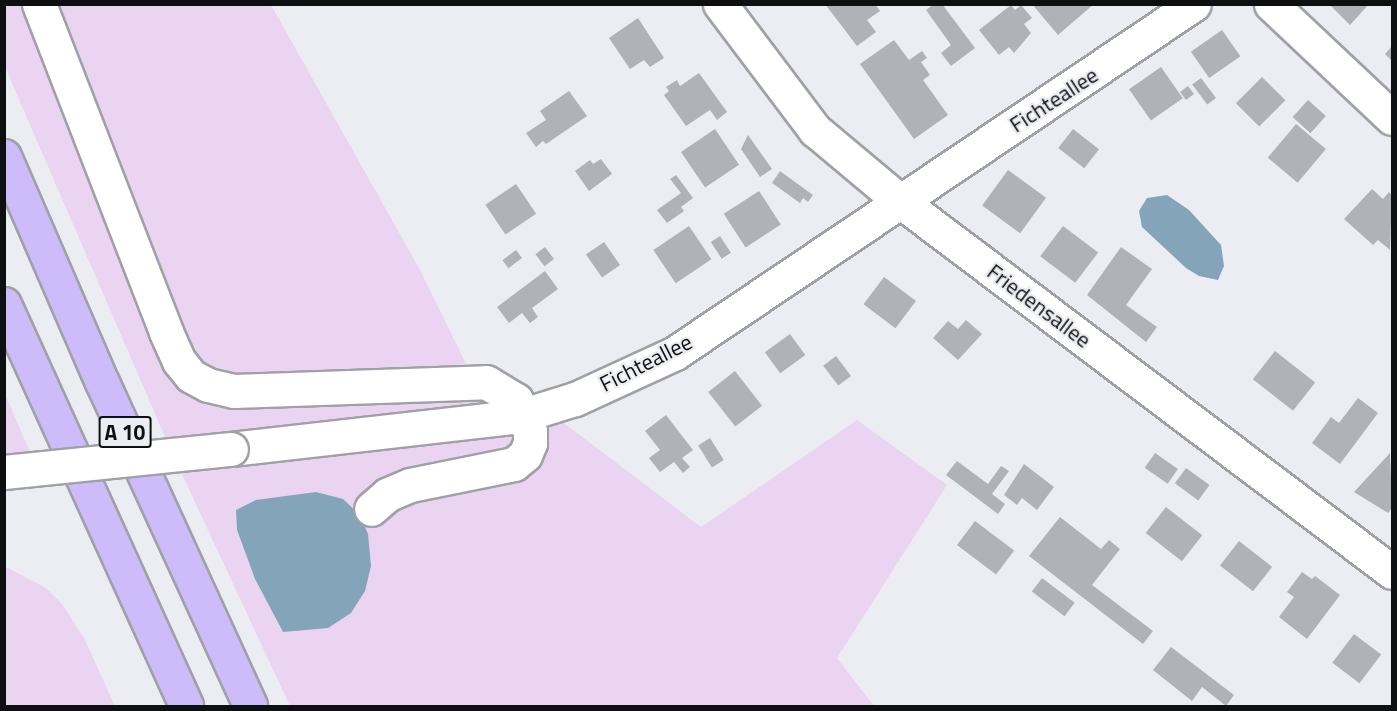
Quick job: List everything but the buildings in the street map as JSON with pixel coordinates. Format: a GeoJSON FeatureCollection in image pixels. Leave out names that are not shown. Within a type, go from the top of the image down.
{"type":"FeatureCollection","features":[{"type":"Feature","properties":{"kind":"highway","name":"A 10"},"geometry":{"type":"LineString","coordinates":[[4,156],[102,382],[250,706]]}},
{"type":"Feature","properties":{"kind":"highway","name":"A 10"},"geometry":{"type":"LineString","coordinates":[[4,304],[186,706]]}},
{"type":"Feature","properties":{"kind":"street"},"geometry":{"type":"LineString","coordinates":[[39,4],[166,332],[179,361],[191,376],[208,385],[234,391],[486,382],[516,400],[524,415],[530,443],[525,455],[514,464],[410,485],[387,495],[371,509]]}},
{"type":"Feature","properties":{"kind":"street","name":"Friedensallee"},"geometry":{"type":"LineString","coordinates":[[720,4],[815,130],[900,201],[1392,572]]}},
{"type":"Feature","properties":{"kind":"street","name":"Fichteallee"},"geometry":{"type":"LineString","coordinates":[[4,472],[231,449],[524,415],[575,399],[675,353],[1194,4]]}},
{"type":"Feature","properties":{"kind":"street"},"geometry":{"type":"LineString","coordinates":[[1271,4],[1392,118]]}},
{"type":"Feature","properties":{"kind":"shaded area"},"geometry":{"type":"Polygon","coordinates":[[[4,5],[271,5],[420,270],[471,374],[560,420],[701,527],[857,420],[947,485],[837,658],[874,706],[290,706],[181,472],[465,438],[466,409],[166,439],[5,67],[4,5]],[[237,530],[255,579],[283,632],[237,530]]]}},
{"type":"Feature","properties":{"kind":"shaded area"},"geometry":{"type":"Polygon","coordinates":[[[5,394],[30,452],[5,454],[5,394]]]}},
{"type":"Feature","properties":{"kind":"shaded area"},"geometry":{"type":"Polygon","coordinates":[[[4,566],[46,588],[63,605],[85,640],[115,706],[5,706],[4,566]]]}},
{"type":"Feature","properties":{"kind":"water"},"geometry":{"type":"Polygon","coordinates":[[[1167,195],[1189,210],[1221,245],[1224,266],[1218,280],[1199,276],[1186,268],[1142,227],[1139,211],[1147,198],[1167,195]]]}},
{"type":"Feature","properties":{"kind":"water"},"geometry":{"type":"Polygon","coordinates":[[[316,492],[343,499],[360,515],[368,534],[371,566],[365,591],[351,613],[328,628],[283,632],[255,579],[237,530],[236,510],[256,500],[316,492]]]}}]}
